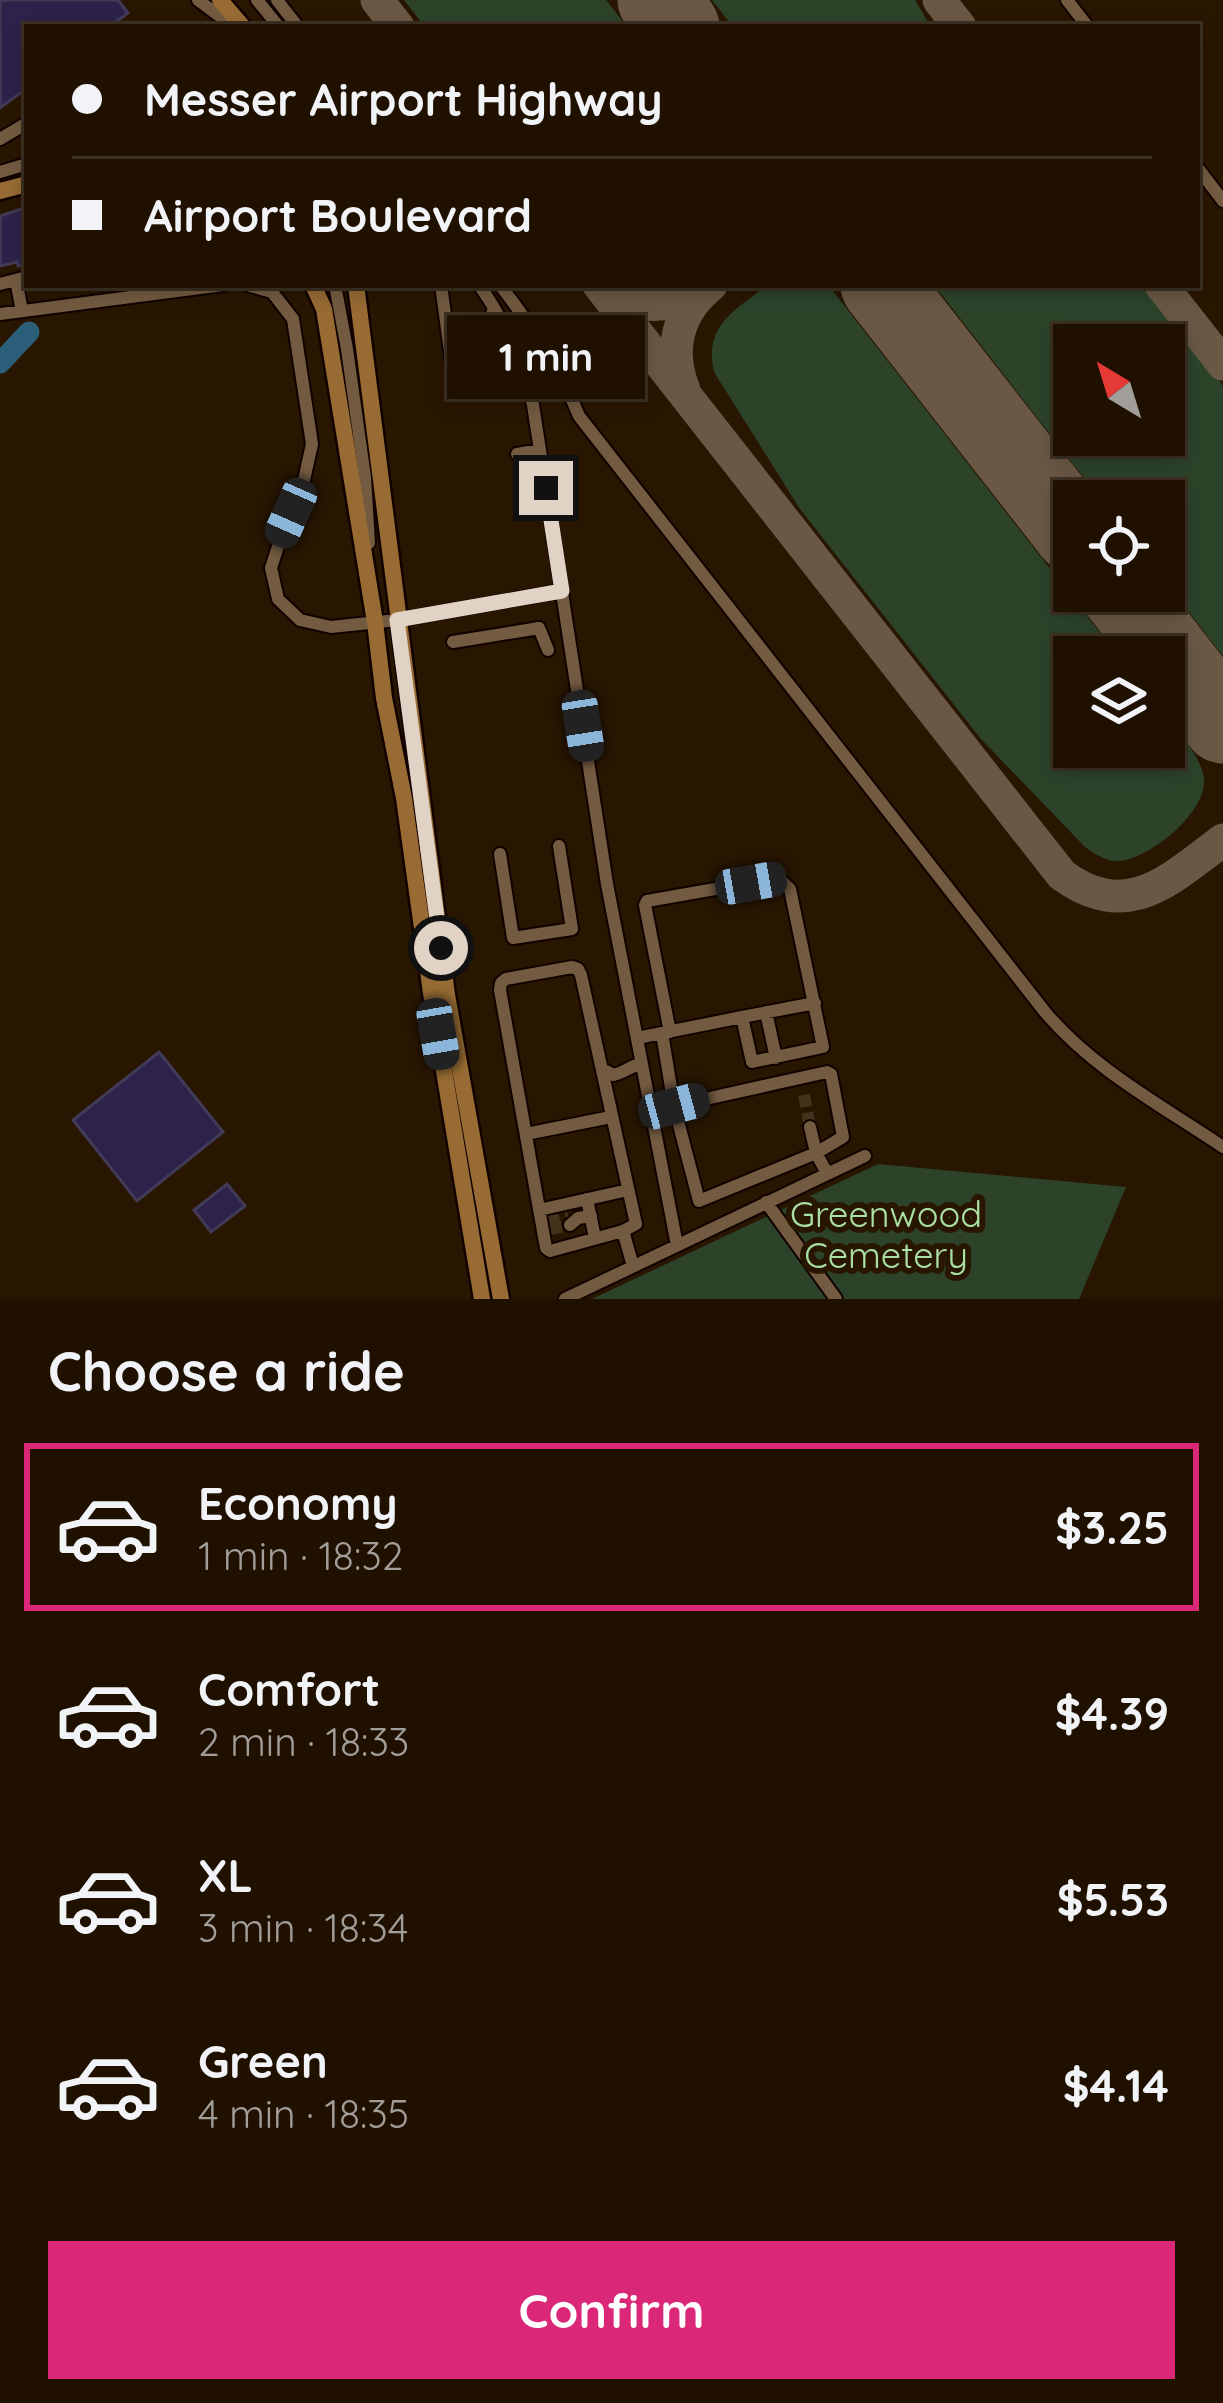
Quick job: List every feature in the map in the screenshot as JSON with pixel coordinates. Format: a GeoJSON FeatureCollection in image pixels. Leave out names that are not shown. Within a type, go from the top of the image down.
{"type":"FeatureCollection","features":[{"type":"Feature","properties":{"kind":"main road"},"geometry":{"type":"LineString","coordinates":[[314,288],[324,309],[482,1299]]}},
{"type":"Feature","properties":{"kind":"main road"},"geometry":{"type":"LineString","coordinates":[[356,288],[447,995],[501,1299]]}},
{"type":"Feature","properties":{"kind":"street"},"geometry":{"type":"LineString","coordinates":[[198,0],[234,24]]}},
{"type":"Feature","properties":{"kind":"street"},"geometry":{"type":"LineString","coordinates":[[257,0],[277,24]]}},
{"type":"Feature","properties":{"kind":"street"},"geometry":{"type":"LineString","coordinates":[[277,0],[296,24]]}},
{"type":"Feature","properties":{"kind":"street"},"geometry":{"type":"LineString","coordinates":[[0,121],[11,130],[22,126]]}},
{"type":"Feature","properties":{"kind":"street"},"geometry":{"type":"LineString","coordinates":[[0,139],[22,126]]}},
{"type":"Feature","properties":{"kind":"street"},"geometry":{"type":"LineString","coordinates":[[1200,171],[1223,201]]}},
{"type":"Feature","properties":{"kind":"street"},"geometry":{"type":"LineString","coordinates":[[0,284],[22,279],[22,311]]}},
{"type":"Feature","properties":{"kind":"street"},"geometry":{"type":"LineString","coordinates":[[0,314],[180,288]]}},
{"type":"Feature","properties":{"kind":"street"},"geometry":{"type":"LineString","coordinates":[[258,288],[272,292],[293,320],[312,444],[302,489],[271,568],[278,599],[300,620],[331,627],[562,591]]}},
{"type":"Feature","properties":{"kind":"street"},"geometry":{"type":"LineString","coordinates":[[336,288],[364,476],[375,622]]}},
{"type":"Feature","properties":{"kind":"street"},"geometry":{"type":"LineString","coordinates":[[441,288],[452,366],[517,351]]}},
{"type":"Feature","properties":{"kind":"street"},"geometry":{"type":"LineString","coordinates":[[481,288],[517,351],[533,405],[607,884],[637,1038],[635,1065],[676,1245]]}},
{"type":"Feature","properties":{"kind":"street"},"geometry":{"type":"LineString","coordinates":[[502,288],[544,344],[579,416],[1045,1012],[1102,1068],[1223,1147]]}},
{"type":"Feature","properties":{"kind":"street"},"geometry":{"type":"LineString","coordinates":[[473,361],[494,308]]}},
{"type":"Feature","properties":{"kind":"street"},"geometry":{"type":"LineString","coordinates":[[517,454],[540,450]]}},
{"type":"Feature","properties":{"kind":"street"},"geometry":{"type":"LineString","coordinates":[[453,642],[538,628],[545,650],[570,647]]}},
{"type":"Feature","properties":{"kind":"street"},"geometry":{"type":"LineString","coordinates":[[500,854],[513,938],[572,929],[559,846]]}},
{"type":"Feature","properties":{"kind":"street"},"geometry":{"type":"LineString","coordinates":[[674,1106],[826,1072],[831,1074],[843,1137],[816,1154],[699,1201],[674,1106],[647,901],[778,878],[790,889],[824,1047],[763,1050]]}},
{"type":"Feature","properties":{"kind":"street"},"geometry":{"type":"LineString","coordinates":[[578,969],[604,1072],[636,1224],[550,1251],[501,983],[578,969]]}},
{"type":"Feature","properties":{"kind":"street"},"geometry":{"type":"LineString","coordinates":[[637,1038],[815,1003]]}},
{"type":"Feature","properties":{"kind":"street"},"geometry":{"type":"LineString","coordinates":[[763,1050],[766,1012]]}},
{"type":"Feature","properties":{"kind":"street"},"geometry":{"type":"LineString","coordinates":[[742,1017],[763,1050]]}},
{"type":"Feature","properties":{"kind":"street"},"geometry":{"type":"LineString","coordinates":[[604,1072],[611,1066],[635,1065]]}},
{"type":"Feature","properties":{"kind":"street"},"geometry":{"type":"LineString","coordinates":[[800,1078],[804,1095]]}},
{"type":"Feature","properties":{"kind":"street"},"geometry":{"type":"LineString","coordinates":[[526,1134],[611,1117]]}},
{"type":"Feature","properties":{"kind":"street"},"geometry":{"type":"LineString","coordinates":[[810,1126],[816,1154],[827,1173]]}},
{"type":"Feature","properties":{"kind":"street"},"geometry":{"type":"LineString","coordinates":[[660,1159],[685,1151]]}},
{"type":"Feature","properties":{"kind":"street"},"geometry":{"type":"LineString","coordinates":[[566,1299],[865,1156]]}},
{"type":"Feature","properties":{"kind":"street"},"geometry":{"type":"LineString","coordinates":[[545,1222],[587,1199],[628,1190]]}},
{"type":"Feature","properties":{"kind":"street"},"geometry":{"type":"LineString","coordinates":[[587,1199],[577,1219],[595,1238]]}},
{"type":"Feature","properties":{"kind":"street"},"geometry":{"type":"LineString","coordinates":[[766,1202],[836,1299]]}},
{"type":"Feature","properties":{"kind":"street"},"geometry":{"type":"LineString","coordinates":[[623,1231],[633,1266]]}},
{"type":"Feature","properties":{"kind":"street"},"geometry":{"type":"LineString","coordinates":[[593,1286],[603,1299]]}},
{"type":"Feature","properties":{"kind":"green space"},"geometry":{"type":"Polygon","coordinates":[[[404,0],[606,0],[625,24],[423,24],[404,0]]]}},
{"type":"Feature","properties":{"kind":"green space"},"geometry":{"type":"Polygon","coordinates":[[[712,0],[915,0],[929,24],[731,24],[712,0]]]}},
{"type":"Feature","properties":{"kind":"green space"},"geometry":{"type":"Polygon","coordinates":[[[763,288],[831,288],[1053,573],[1053,612],[1084,612],[1103,636],[1053,636],[1053,768],[1185,768],[1185,741],[1202,770],[1203,792],[1175,831],[1133,858],[1102,857],[1085,847],[981,739],[800,509],[714,372],[713,342],[725,320],[763,288]]]}},
{"type":"Feature","properties":{"kind":"green space"},"geometry":{"type":"Polygon","coordinates":[[[936,288],[1146,288],[1175,324],[1053,324],[1053,438],[936,288]]]}},
{"type":"Feature","properties":{"kind":"green space"},"geometry":{"type":"Polygon","coordinates":[[[1185,337],[1223,386],[1223,656],[1185,607],[1185,480],[1086,480],[1067,456],[1185,456],[1185,337]]]}},
{"type":"Feature","properties":{"kind":"green space","name":"Greenwood Cemetery"},"geometry":{"type":"Polygon","coordinates":[[[878,1164],[1126,1187],[1079,1299],[592,1299],[878,1164]]]}},
{"type":"Feature","properties":{"kind":"building"},"geometry":{"type":"Polygon","coordinates":[[[0,0],[118,0],[128,13],[113,24],[24,24],[24,90],[0,108],[0,0]]]}},
{"type":"Feature","properties":{"kind":"building"},"geometry":{"type":"Polygon","coordinates":[[[24,208],[24,265],[0,266],[0,216],[24,208]]]}},
{"type":"Feature","properties":{"kind":"building"},"geometry":{"type":"Polygon","coordinates":[[[159,1052],[223,1132],[137,1201],[73,1120],[159,1052]]]}},
{"type":"Feature","properties":{"kind":"building"},"geometry":{"type":"Polygon","coordinates":[[[227,1184],[245,1206],[211,1232],[194,1210],[227,1184]]]}},
{"type":"Feature","properties":{"kind":"waterway"},"geometry":{"type":"LineString","coordinates":[[0,363],[29,332]]}},
{"type":"Feature","properties":{"kind":"taxiway"},"geometry":{"type":"LineString","coordinates":[[377,0],[396,24]]}},
{"type":"Feature","properties":{"kind":"taxiway"},"geometry":{"type":"LineString","coordinates":[[939,0],[958,24]]}},
{"type":"Feature","properties":{"kind":"taxiway"},"geometry":{"type":"LineString","coordinates":[[601,288],[1062,875],[1086,889],[1128,896],[1166,881],[1223,840]]}},
{"type":"Feature","properties":{"kind":"taxiway"},"geometry":{"type":"LineString","coordinates":[[684,390],[677,361],[679,333],[690,307],[708,288]]}},
{"type":"Feature","properties":{"kind":"taxiway"},"geometry":{"type":"LineString","coordinates":[[1163,288],[1223,364]]}},
{"type":"Feature","properties":{"kind":"taxiway"},"geometry":{"type":"LineString","coordinates":[[607,289],[630,301],[653,304],[701,293]]}},
{"type":"Feature","properties":{"kind":"runway"},"geometry":{"type":"LineString","coordinates":[[658,0],[677,24]]}},
{"type":"Feature","properties":{"kind":"runway"},"geometry":{"type":"LineString","coordinates":[[883,288],[1053,505]]}},
{"type":"Feature","properties":{"kind":"runway"},"geometry":{"type":"LineString","coordinates":[[1136,612],[1223,723]]}},
{"type":"Feature","properties":{"kind":"tunnel"},"geometry":{"type":"LineString","coordinates":[[804,1095],[810,1127]]}},
{"type":"Feature","properties":{"kind":"tunnel"},"geometry":{"type":"LineString","coordinates":[[548,1221],[568,1215]]}},
{"type":"Feature","properties":{"kind":"tunnel"},"geometry":{"type":"LineString","coordinates":[[550,1229],[570,1225]]}},
{"type":"Feature","properties":{"kind":"route"},"geometry":{"type":"LineString","coordinates":[[441,948],[397,620],[562,591],[546,488]]}}]}
